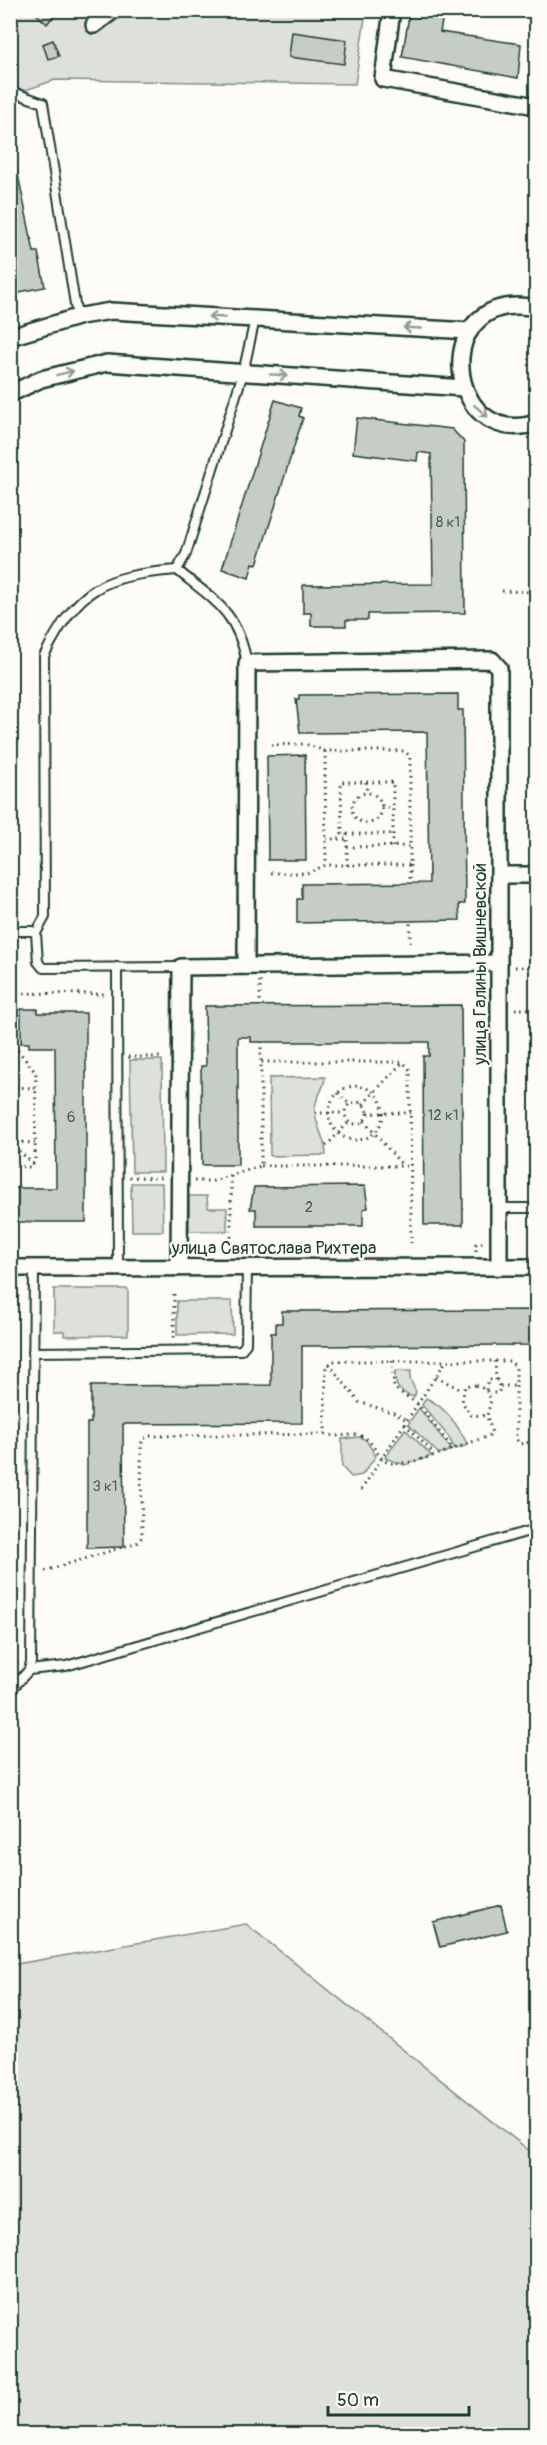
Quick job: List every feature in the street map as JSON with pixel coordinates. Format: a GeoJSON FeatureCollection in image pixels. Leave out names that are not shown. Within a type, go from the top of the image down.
{"type":"FeatureCollection","features":[{"type":"Feature","properties":{"kind":"street"},"geometry":{"type":"LineString","coordinates":[[94,25],[114,10]]}},
{"type":"Feature","properties":{"kind":"street"},"geometry":{"type":"LineString","coordinates":[[392,10],[383,79],[537,106]]}},
{"type":"Feature","properties":{"kind":"street"},"geometry":{"type":"LineString","coordinates":[[537,309],[521,305],[501,308],[484,317],[470,331],[462,349],[459,369],[464,388],[474,405],[490,418],[508,425],[528,426],[537,423]]}},
{"type":"Feature","properties":{"kind":"street"},"geometry":{"type":"LineString","coordinates":[[10,337],[77,316],[111,311],[470,331]]}},
{"type":"Feature","properties":{"kind":"street"},"geometry":{"type":"LineString","coordinates":[[10,394],[41,379],[106,363],[464,388]]}},
{"type":"Feature","properties":{"kind":"street","name":"улица Галины Вишневской"},"geometry":{"type":"LineString","coordinates":[[247,663],[480,660],[496,663],[499,668],[499,1267]]}},
{"type":"Feature","properties":{"kind":"street"},"geometry":{"type":"LineString","coordinates":[[246,966],[247,663]]}},
{"type":"Feature","properties":{"kind":"street"},"geometry":{"type":"LineString","coordinates":[[499,875],[537,875]]}},
{"type":"Feature","properties":{"kind":"street"},"geometry":{"type":"LineString","coordinates":[[179,1267],[181,967],[499,963]]}},
{"type":"Feature","properties":{"kind":"street","name":"улица Святослава Рихтера"},"geometry":{"type":"LineString","coordinates":[[10,1268],[537,1267]]}},
{"type":"Feature","properties":{"kind":"lane"},"geometry":{"type":"LineString","coordinates":[[10,91],[43,103],[77,316]]}},
{"type":"Feature","properties":{"kind":"lane"},"geometry":{"type":"LineString","coordinates":[[177,570],[186,554],[243,372],[255,319]]}},
{"type":"Feature","properties":{"kind":"lane"},"geometry":{"type":"LineString","coordinates":[[181,967],[40,967],[36,933],[45,917],[44,656],[64,618],[99,584],[133,573],[177,570],[231,616],[242,638],[247,663]]}},
{"type":"Feature","properties":{"kind":"lane"},"geometry":{"type":"LineString","coordinates":[[10,931],[36,933]]}},
{"type":"Feature","properties":{"kind":"lane"},"geometry":{"type":"LineString","coordinates":[[117,967],[118,1267]]}},
{"type":"Feature","properties":{"kind":"lane"},"geometry":{"type":"LineString","coordinates":[[499,1208],[537,1208]]}},
{"type":"Feature","properties":{"kind":"lane"},"geometry":{"type":"LineString","coordinates":[[33,1352],[245,1348],[247,1267]]}},
{"type":"Feature","properties":{"kind":"lane"},"geometry":{"type":"LineString","coordinates":[[10,1691],[32,1662],[34,1268]]}},
{"type":"Feature","properties":{"kind":"lane"},"geometry":{"type":"LineString","coordinates":[[28,1670],[66,1666],[537,1529]]}},
{"type":"Feature","properties":{"kind":"path"},"geometry":{"type":"LineString","coordinates":[[502,591],[537,592]]}},
{"type":"Feature","properties":{"kind":"path"},"geometry":{"type":"LineString","coordinates":[[271,745],[305,744],[325,750],[408,752],[410,883]]}},
{"type":"Feature","properties":{"kind":"path"},"geometry":{"type":"LineString","coordinates":[[325,750],[326,865]]}},
{"type":"Feature","properties":{"kind":"path"},"geometry":{"type":"LineString","coordinates":[[347,836],[342,834],[341,782],[393,782],[393,847]]}},
{"type":"Feature","properties":{"kind":"path"},"geometry":{"type":"LineString","coordinates":[[366,782],[367,793]]}},
{"type":"Feature","properties":{"kind":"path"},"geometry":{"type":"LineString","coordinates":[[367,793],[378,798],[381,808],[378,817],[367,823],[355,817],[352,808],[355,798],[367,793]]}},
{"type":"Feature","properties":{"kind":"path"},"geometry":{"type":"LineString","coordinates":[[341,808],[352,808]]}},
{"type":"Feature","properties":{"kind":"path"},"geometry":{"type":"LineString","coordinates":[[381,808],[393,808]]}},
{"type":"Feature","properties":{"kind":"path"},"geometry":{"type":"LineString","coordinates":[[367,823],[367,834]]}},
{"type":"Feature","properties":{"kind":"path"},"geometry":{"type":"LineString","coordinates":[[326,839],[367,834],[393,834]]}},
{"type":"Feature","properties":{"kind":"path"},"geometry":{"type":"LineString","coordinates":[[347,836],[347,865]]}},
{"type":"Feature","properties":{"kind":"path"},"geometry":{"type":"LineString","coordinates":[[347,847],[410,846]]}},
{"type":"Feature","properties":{"kind":"path"},"geometry":{"type":"LineString","coordinates":[[271,873],[307,873],[326,865],[410,865]]}},
{"type":"Feature","properties":{"kind":"path"},"geometry":{"type":"LineString","coordinates":[[410,920],[410,944]]}},
{"type":"Feature","properties":{"kind":"path"},"geometry":{"type":"LineString","coordinates":[[515,968],[537,968]]}},
{"type":"Feature","properties":{"kind":"path"},"geometry":{"type":"LineString","coordinates":[[12,993],[13,1044],[35,1069],[34,1165]]}},
{"type":"Feature","properties":{"kind":"path"},"geometry":{"type":"LineString","coordinates":[[515,1009],[537,1009]]}},
{"type":"Feature","properties":{"kind":"path"},"geometry":{"type":"LineString","coordinates":[[261,1042],[261,1166]]}},
{"type":"Feature","properties":{"kind":"path"},"geometry":{"type":"LineString","coordinates":[[126,1057],[180,1057]]}},
{"type":"Feature","properties":{"kind":"path"},"geometry":{"type":"LineString","coordinates":[[261,1062],[403,1062],[410,1070],[411,1243]]}},
{"type":"Feature","properties":{"kind":"path"},"geometry":{"type":"LineString","coordinates":[[363,1104],[403,1062]]}},
{"type":"Feature","properties":{"kind":"path"},"geometry":{"type":"LineString","coordinates":[[10,1079],[14,1114],[10,1124]]}},
{"type":"Feature","properties":{"kind":"path"},"geometry":{"type":"LineString","coordinates":[[356,1086],[367,1088],[374,1093],[383,1106],[383,1118],[374,1133],[357,1140],[345,1138],[338,1133],[330,1120],[329,1108],[338,1093],[356,1086]]}},
{"type":"Feature","properties":{"kind":"path"},"geometry":{"type":"LineString","coordinates":[[12,1087],[36,1088]]}},
{"type":"Feature","properties":{"kind":"path"},"geometry":{"type":"LineString","coordinates":[[338,1093],[349,1104]]}},
{"type":"Feature","properties":{"kind":"path"},"geometry":{"type":"LineString","coordinates":[[356,1101],[363,1104],[368,1113],[364,1121],[357,1125],[349,1122],[345,1113],[349,1104],[356,1101]]}},
{"type":"Feature","properties":{"kind":"path"},"geometry":{"type":"LineString","coordinates":[[315,1113],[345,1113]]}},
{"type":"Feature","properties":{"kind":"path"},"geometry":{"type":"LineString","coordinates":[[368,1113],[411,1113]]}},
{"type":"Feature","properties":{"kind":"path"},"geometry":{"type":"LineString","coordinates":[[364,1121],[404,1166]]}},
{"type":"Feature","properties":{"kind":"path"},"geometry":{"type":"LineString","coordinates":[[326,1146],[349,1122]]}},
{"type":"Feature","properties":{"kind":"path"},"geometry":{"type":"LineString","coordinates":[[10,1143],[35,1143]]}},
{"type":"Feature","properties":{"kind":"path"},"geometry":{"type":"LineString","coordinates":[[10,1143],[34,1165]]}},
{"type":"Feature","properties":{"kind":"path"},"geometry":{"type":"LineString","coordinates":[[10,1166],[34,1165]]}},
{"type":"Feature","properties":{"kind":"path"},"geometry":{"type":"LineString","coordinates":[[127,1177],[213,1181],[261,1166],[410,1166]]}},
{"type":"Feature","properties":{"kind":"path"},"geometry":{"type":"LineString","coordinates":[[231,1176],[231,1243]]}},
{"type":"Feature","properties":{"kind":"path"},"geometry":{"type":"LineString","coordinates":[[174,1294],[174,1350]]}},
{"type":"Feature","properties":{"kind":"path"},"geometry":{"type":"LineString","coordinates":[[392,1361],[394,1388],[418,1404],[452,1448]]}},
{"type":"Feature","properties":{"kind":"path"},"geometry":{"type":"LineString","coordinates":[[328,1363],[392,1361],[514,1363],[516,1439],[520,1444],[537,1441]]}},
{"type":"Feature","properties":{"kind":"path"},"geometry":{"type":"LineString","coordinates":[[361,1490],[446,1361]]}},
{"type":"Feature","properties":{"kind":"path"},"geometry":{"type":"LineString","coordinates":[[495,1361],[496,1380],[500,1386]]}},
{"type":"Feature","properties":{"kind":"path"},"geometry":{"type":"LineString","coordinates":[[325,1434],[328,1363]]}},
{"type":"Feature","properties":{"kind":"path"},"geometry":{"type":"LineString","coordinates":[[328,1363],[359,1402],[394,1413],[406,1422],[434,1454]]}},
{"type":"Feature","properties":{"kind":"path"},"geometry":{"type":"LineString","coordinates":[[435,1377],[462,1390]]}},
{"type":"Feature","properties":{"kind":"path"},"geometry":{"type":"LineString","coordinates":[[32,1575],[140,1542],[142,1536],[141,1445],[143,1439],[149,1436],[325,1434],[337,1438],[358,1435],[364,1436],[382,1459],[400,1464],[489,1436],[492,1433],[487,1416],[491,1406],[487,1392],[488,1380],[496,1380]]}},
{"type":"Feature","properties":{"kind":"path"},"geometry":{"type":"LineString","coordinates":[[487,1416],[476,1417],[467,1411],[462,1401],[462,1390],[471,1384],[487,1392],[498,1392],[500,1386]]}},
{"type":"Feature","properties":{"kind":"path"},"geometry":{"type":"LineString","coordinates":[[500,1386],[516,1386]]}},
{"type":"Feature","properties":{"kind":"path"},"geometry":{"type":"LineString","coordinates":[[10,1527],[22,1527]]}},
{"type":"Feature","properties":{"kind":"path"},"geometry":{"type":"LineString","coordinates":[[10,1586],[22,1594]]}},
{"type":"Feature","properties":{"kind":"shaded area"},"geometry":{"type":"Polygon","coordinates":[[[10,11],[366,11],[355,84],[55,80],[11,95],[10,11]]]}},
{"type":"Feature","properties":{"kind":"shaded area"},"geometry":{"type":"Polygon","coordinates":[[[130,1060],[162,1060],[163,1172],[132,1172],[130,1060]]]}},
{"type":"Feature","properties":{"kind":"shaded area"},"geometry":{"type":"Polygon","coordinates":[[[325,1077],[315,1109],[326,1155],[270,1156],[269,1078],[325,1077]]]}},
{"type":"Feature","properties":{"kind":"shaded area"},"geometry":{"type":"Polygon","coordinates":[[[131,1183],[162,1183],[163,1231],[132,1231],[131,1183]]]}},
{"type":"Feature","properties":{"kind":"shaded area"},"geometry":{"type":"Polygon","coordinates":[[[189,1196],[207,1196],[208,1208],[227,1208],[227,1231],[189,1231],[189,1196]]]}},
{"type":"Feature","properties":{"kind":"shaded area"},"geometry":{"type":"Polygon","coordinates":[[[54,1289],[128,1289],[128,1335],[64,1336],[64,1331],[54,1331],[54,1289]]]}},
{"type":"Feature","properties":{"kind":"shaded area"},"geometry":{"type":"Polygon","coordinates":[[[177,1301],[232,1301],[233,1334],[177,1335],[177,1301]]]}},
{"type":"Feature","properties":{"kind":"shaded area"},"geometry":{"type":"Polygon","coordinates":[[[395,1371],[411,1371],[410,1379],[416,1392],[414,1397],[398,1388],[395,1371]]]}},
{"type":"Feature","properties":{"kind":"shaded area"},"geometry":{"type":"Polygon","coordinates":[[[426,1398],[440,1406],[451,1418],[468,1445],[455,1449],[448,1436],[422,1405],[426,1398]]]}},
{"type":"Feature","properties":{"kind":"shaded area"},"geometry":{"type":"Polygon","coordinates":[[[419,1408],[452,1450],[439,1454],[408,1424],[419,1408]]]}},
{"type":"Feature","properties":{"kind":"shaded area"},"geometry":{"type":"Polygon","coordinates":[[[405,1429],[432,1456],[405,1465],[385,1458],[405,1429]]]}},
{"type":"Feature","properties":{"kind":"shaded area"},"geometry":{"type":"Polygon","coordinates":[[[360,1437],[366,1440],[376,1456],[362,1475],[351,1477],[342,1467],[342,1439],[360,1437]]]}},
{"type":"Feature","properties":{"kind":"shaded area"},"geometry":{"type":"Polygon","coordinates":[[[246,1924],[536,2156],[536,2434],[11,2434],[11,1965],[246,1924]]]}},
{"type":"Feature","properties":{"kind":"building"},"geometry":{"type":"Polygon","coordinates":[[[32,10],[58,10],[47,24],[32,10]]]}},
{"type":"Feature","properties":{"kind":"building"},"geometry":{"type":"Polygon","coordinates":[[[410,10],[444,10],[440,32],[521,44],[518,78],[402,57],[410,10]]]}},
{"type":"Feature","properties":{"kind":"building"},"geometry":{"type":"Polygon","coordinates":[[[292,32],[347,40],[344,64],[289,57],[292,32]]]}},
{"type":"Feature","properties":{"kind":"building"},"geometry":{"type":"Polygon","coordinates":[[[53,40],[59,56],[48,59],[43,44],[53,40]]]}},
{"type":"Feature","properties":{"kind":"building"},"geometry":{"type":"Polygon","coordinates":[[[10,136],[34,252],[38,252],[45,287],[24,291],[10,298],[10,136]]]}},
{"type":"Feature","properties":{"kind":"building"},"geometry":{"type":"Polygon","coordinates":[[[275,400],[301,408],[299,416],[303,418],[257,564],[253,563],[249,578],[222,569],[275,400]]]}},
{"type":"Feature","properties":{"kind":"building"},"geometry":{"type":"Polygon","coordinates":[[[357,418],[452,429],[464,442],[465,613],[368,614],[368,620],[346,620],[346,626],[311,626],[311,613],[303,613],[303,585],[433,584],[431,454],[418,452],[417,461],[353,453],[357,418]]]}},
{"type":"Feature","properties":{"kind":"building"},"geometry":{"type":"Polygon","coordinates":[[[10,676],[13,676],[14,892],[10,892],[10,676]]]}},
{"type":"Feature","properties":{"kind":"building"},"geometry":{"type":"Polygon","coordinates":[[[458,694],[458,710],[463,710],[465,904],[459,904],[460,920],[297,923],[297,899],[302,899],[302,884],[429,883],[427,732],[300,733],[296,699],[299,699],[299,695],[458,694]]]}},
{"type":"Feature","properties":{"kind":"building"},"geometry":{"type":"Polygon","coordinates":[[[305,755],[306,860],[268,860],[267,756],[305,755]]]}},
{"type":"Feature","properties":{"kind":"building"},"geometry":{"type":"Polygon","coordinates":[[[461,1005],[463,1225],[424,1225],[423,1056],[429,1056],[429,1042],[251,1042],[251,1037],[238,1037],[238,1165],[202,1165],[201,1066],[206,1066],[205,1006],[461,1005]]]}},
{"type":"Feature","properties":{"kind":"building"},"geometry":{"type":"Polygon","coordinates":[[[21,1009],[38,1009],[38,1013],[86,1013],[86,1222],[10,1222],[10,1188],[56,1188],[55,1047],[29,1047],[29,1043],[21,1043],[21,1009]]]}},
{"type":"Feature","properties":{"kind":"building"},"geometry":{"type":"Polygon","coordinates":[[[365,1186],[368,1208],[363,1209],[363,1226],[256,1226],[256,1209],[250,1209],[254,1187],[365,1186]]]}},
{"type":"Feature","properties":{"kind":"building"},"geometry":{"type":"Polygon","coordinates":[[[536,1310],[536,1345],[302,1346],[302,1423],[123,1424],[124,1547],[87,1548],[87,1423],[91,1423],[91,1386],[271,1385],[271,1333],[276,1333],[276,1323],[282,1323],[282,1311],[536,1310]]]}},
{"type":"Feature","properties":{"kind":"building"},"geometry":{"type":"Polygon","coordinates":[[[501,1905],[507,1931],[440,1947],[433,1922],[501,1905]]]}}]}
